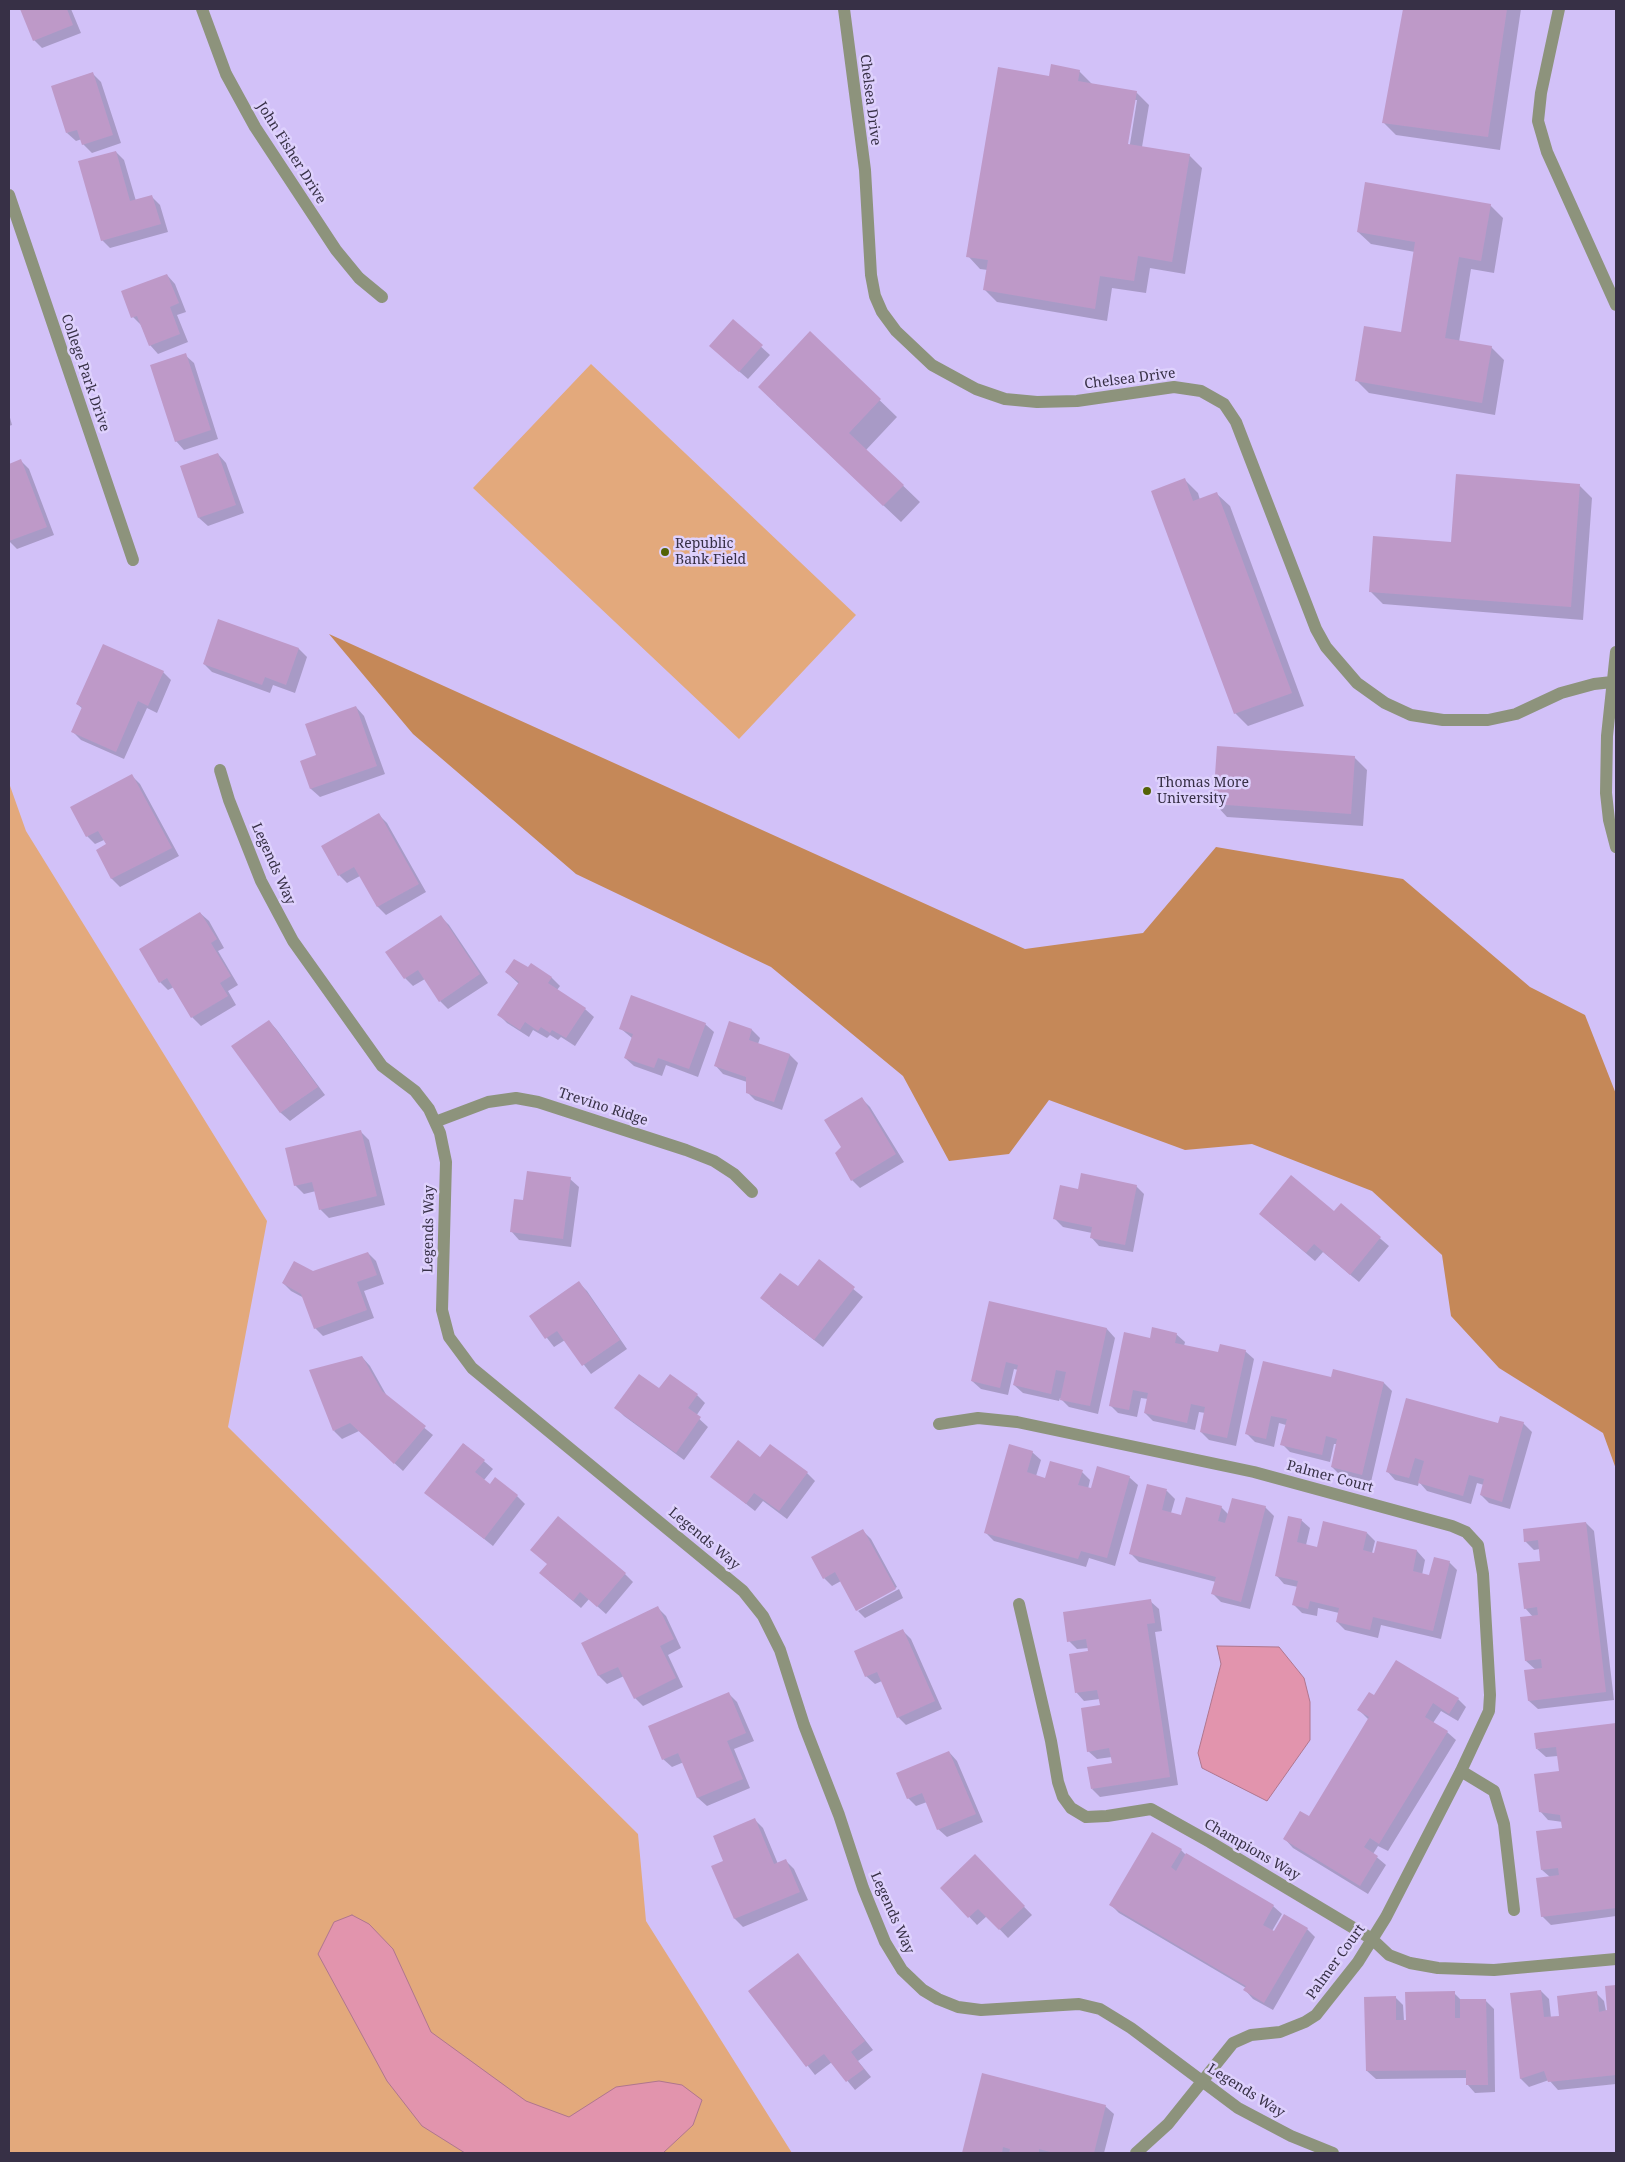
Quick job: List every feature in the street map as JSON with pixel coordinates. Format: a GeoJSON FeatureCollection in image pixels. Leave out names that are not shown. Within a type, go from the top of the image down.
{"type":"FeatureCollection","features":[{"type":"Feature","properties":{"kind":"street","name":"John Fisher Drive"},"geometry":{"type":"LineString","coordinates":[[202,9],[226,74],[255,127],[336,250],[359,278],[382,297]]}},
{"type":"Feature","properties":{"kind":"street","name":"Chelsea Drive"},"geometry":{"type":"LineString","coordinates":[[844,9],[865,170],[871,275],[875,296],[882,312],[896,331],[932,365],[976,389],[1005,399],[1037,402],[1077,401],[1174,387],[1201,390],[1224,404],[1236,422],[1316,629],[1326,647],[1357,683],[1384,703],[1411,715],[1444,720],[1488,720],[1516,714],[1560,693],[1594,684],[1612,682]]}},
{"type":"Feature","properties":{"kind":"street"},"geometry":{"type":"LineString","coordinates":[[1559,9],[1541,93],[1538,121],[1546,152],[1616,305]]}},
{"type":"Feature","properties":{"kind":"street","name":"College Park Drive"},"geometry":{"type":"LineString","coordinates":[[9,195],[133,560]]}},
{"type":"Feature","properties":{"kind":"street"},"geometry":{"type":"LineString","coordinates":[[1616,652],[1607,736],[1606,793],[1609,820],[1616,847]]}},
{"type":"Feature","properties":{"kind":"street","name":"Legends Way"},"geometry":{"type":"LineString","coordinates":[[220,770],[229,800],[261,881],[293,941],[382,1066],[415,1091],[429,1109],[440,1133],[446,1162],[442,1310],[450,1337],[472,1368],[742,1591],[763,1616],[780,1650],[804,1725],[839,1815],[863,1888],[885,1942],[902,1970],[924,1990],[958,2007],[981,2010],[1079,2004],[1100,2009],[1131,2028],[1238,2108],[1290,2136],[1333,2153]]}},
{"type":"Feature","properties":{"kind":"street","name":"Trevino Ridge"},"geometry":{"type":"LineString","coordinates":[[435,1122],[488,1102],[516,1098],[538,1102],[686,1150],[714,1161],[734,1174],[752,1192]]}},
{"type":"Feature","properties":{"kind":"street","name":"Palmer Court"},"geometry":{"type":"LineString","coordinates":[[939,1424],[978,1418],[1017,1422],[1254,1472],[1452,1526],[1466,1532],[1478,1545],[1483,1574],[1490,1695],[1488,1712],[1461,1771],[1386,1917],[1358,1962],[1316,2015],[1305,2022],[1280,2032],[1251,2035],[1232,2043],[1168,2124],[1136,2153]]}},
{"type":"Feature","properties":{"kind":"street","name":"Champions Way"},"geometry":{"type":"LineString","coordinates":[[1019,1604],[1051,1741],[1058,1782],[1063,1797],[1071,1808],[1086,1817],[1107,1816],[1151,1809],[1372,1939],[1389,1955],[1410,1964],[1438,1968],[1494,1970],[1616,1959]]}},
{"type":"Feature","properties":{"kind":"street"},"geometry":{"type":"LineString","coordinates":[[1461,1771],[1494,1791],[1504,1824],[1514,1910]]}},
{"type":"Feature","properties":{"kind":"shaded area","name":"Republic Bank Field"},"geometry":{"type":"Polygon","coordinates":[[[591,364],[856,615],[739,739],[473,488],[591,364]]]}},
{"type":"Feature","properties":{"kind":"shaded area"},"geometry":{"type":"Polygon","coordinates":[[[329,634],[1025,949],[1143,933],[1216,847],[1403,879],[1530,987],[1585,1015],[1616,1094],[1616,1469],[1603,1433],[1499,1368],[1451,1316],[1442,1255],[1372,1191],[1252,1144],[1185,1150],[1049,1100],[1009,1154],[949,1161],[903,1076],[771,967],[576,874],[413,734],[329,634]]]}},
{"type":"Feature","properties":{"kind":"shaded area"},"geometry":{"type":"Polygon","coordinates":[[[9,783],[26,831],[267,1221],[228,1427],[638,1834],[646,1921],[792,2153],[9,2153],[9,783]]]}},
{"type":"Feature","properties":{"kind":"shaded area"},"geometry":{"type":"Polygon","coordinates":[[[1217,1646],[1279,1647],[1304,1678],[1310,1702],[1310,1740],[1267,1801],[1202,1768],[1198,1753],[1221,1664],[1217,1646]]]}},
{"type":"Feature","properties":{"kind":"shaded area"},"geometry":{"type":"Polygon","coordinates":[[[352,1915],[369,1924],[393,1949],[431,2032],[526,2101],[569,2117],[616,2087],[659,2081],[682,2085],[702,2100],[693,2125],[663,2153],[465,2153],[422,2126],[387,2081],[318,1954],[334,1922],[352,1915]]]}},
{"type":"Feature","properties":{"kind":"building"},"geometry":{"type":"Polygon","coordinates":[[[20,9],[67,9],[73,25],[33,41],[20,9]]]}},
{"type":"Feature","properties":{"kind":"building"},"geometry":{"type":"Polygon","coordinates":[[[1403,9],[1507,9],[1488,137],[1382,123],[1403,9]]]}},
{"type":"Feature","properties":{"kind":"building"},"geometry":{"type":"Polygon","coordinates":[[[1051,64],[1080,70],[1078,81],[1137,91],[1128,144],[1190,154],[1172,262],[1138,256],[1134,281],[1100,276],[1095,309],[983,290],[988,260],[966,257],[998,67],[1049,76],[1051,64]]]}},
{"type":"Feature","properties":{"kind":"building"},"geometry":{"type":"Polygon","coordinates":[[[93,72],[113,135],[82,145],[77,130],[66,133],[51,86],[93,72]]]}},
{"type":"Feature","properties":{"kind":"building"},"geometry":{"type":"Polygon","coordinates":[[[116,151],[130,201],[152,195],[161,224],[101,241],[78,161],[116,151]]]}},
{"type":"Feature","properties":{"kind":"building"},"geometry":{"type":"Polygon","coordinates":[[[1365,182],[1491,204],[1481,261],[1459,257],[1445,338],[1492,346],[1482,403],[1355,381],[1364,326],[1401,332],[1415,242],[1357,232],[1365,182]]]}},
{"type":"Feature","properties":{"kind":"building"},"geometry":{"type":"Polygon","coordinates":[[[167,274],[179,303],[170,307],[180,334],[149,346],[137,316],[131,318],[121,291],[167,274]]]}},
{"type":"Feature","properties":{"kind":"building"},"geometry":{"type":"Polygon","coordinates":[[[733,319],[763,345],[739,372],[709,346],[733,319]]]}},
{"type":"Feature","properties":{"kind":"building"},"geometry":{"type":"Polygon","coordinates":[[[810,331],[881,399],[849,433],[904,485],[883,506],[758,387],[810,331]]]}},
{"type":"Feature","properties":{"kind":"building"},"geometry":{"type":"Polygon","coordinates":[[[186,353],[211,430],[175,442],[150,365],[186,353]]]}},
{"type":"Feature","properties":{"kind":"building"},"geometry":{"type":"Polygon","coordinates":[[[218,453],[236,505],[198,518],[180,466],[218,453]]]}},
{"type":"Feature","properties":{"kind":"building"},"geometry":{"type":"Polygon","coordinates":[[[21,459],[47,527],[9,541],[9,464],[21,459]]]}},
{"type":"Feature","properties":{"kind":"building"},"geometry":{"type":"Polygon","coordinates":[[[1456,474],[1580,484],[1571,607],[1369,592],[1373,536],[1451,542],[1456,474]]]}},
{"type":"Feature","properties":{"kind":"building"},"geometry":{"type":"Polygon","coordinates":[[[1185,478],[1193,501],[1217,492],[1292,693],[1234,714],[1151,491],[1185,478]]]}},
{"type":"Feature","properties":{"kind":"building"},"geometry":{"type":"Polygon","coordinates":[[[218,619],[299,648],[286,685],[265,677],[262,685],[203,664],[218,619]]]}},
{"type":"Feature","properties":{"kind":"building"},"geometry":{"type":"Polygon","coordinates":[[[103,644],[164,671],[148,706],[138,701],[116,752],[71,732],[82,707],[76,704],[103,644]]]}},
{"type":"Feature","properties":{"kind":"building"},"geometry":{"type":"Polygon","coordinates":[[[356,706],[377,766],[310,789],[300,761],[316,755],[305,724],[356,706]]]}},
{"type":"Feature","properties":{"kind":"building"},"geometry":{"type":"Polygon","coordinates":[[[1217,746],[1355,756],[1351,814],[1213,804],[1217,746]]]}},
{"type":"Feature","properties":{"kind":"building"},"geometry":{"type":"Polygon","coordinates":[[[132,774],[172,848],[111,879],[96,850],[106,844],[98,831],[86,837],[70,807],[132,774]]]}},
{"type":"Feature","properties":{"kind":"building"},"geometry":{"type":"Polygon","coordinates":[[[379,813],[419,884],[377,907],[354,867],[338,876],[321,846],[379,813]]]}},
{"type":"Feature","properties":{"kind":"building"},"geometry":{"type":"Polygon","coordinates":[[[200,912],[217,939],[211,943],[231,976],[220,983],[228,996],[191,1018],[167,978],[159,983],[139,949],[200,912]]]}},
{"type":"Feature","properties":{"kind":"building"},"geometry":{"type":"Polygon","coordinates":[[[441,915],[480,974],[439,1002],[418,970],[404,979],[385,952],[441,915]]]}},
{"type":"Feature","properties":{"kind":"building"},"geometry":{"type":"Polygon","coordinates":[[[514,959],[528,967],[531,963],[552,977],[548,983],[586,1008],[566,1038],[552,1030],[550,1033],[541,1027],[538,1031],[525,1022],[520,1030],[497,1015],[519,982],[505,972],[514,959]]]}},
{"type":"Feature","properties":{"kind":"building"},"geometry":{"type":"Polygon","coordinates":[[[631,995],[706,1023],[689,1069],[658,1058],[654,1068],[624,1058],[633,1034],[619,1029],[631,995]]]}},
{"type":"Feature","properties":{"kind":"building"},"geometry":{"type":"Polygon","coordinates":[[[269,1020],[318,1087],[280,1113],[231,1046],[269,1020]]]}},
{"type":"Feature","properties":{"kind":"building"},"geometry":{"type":"Polygon","coordinates":[[[729,1021],[752,1029],[749,1040],[790,1054],[774,1102],[746,1093],[746,1077],[714,1066],[729,1021]]]}},
{"type":"Feature","properties":{"kind":"building"},"geometry":{"type":"Polygon","coordinates":[[[862,1097],[896,1154],[851,1181],[835,1153],[841,1147],[824,1120],[862,1097]]]}},
{"type":"Feature","properties":{"kind":"building"},"geometry":{"type":"Polygon","coordinates":[[[361,1130],[377,1196],[319,1210],[312,1182],[294,1186],[285,1148],[361,1130]]]}},
{"type":"Feature","properties":{"kind":"building"},"geometry":{"type":"Polygon","coordinates":[[[527,1171],[571,1177],[563,1239],[510,1232],[514,1199],[523,1200],[527,1171]]]}},
{"type":"Feature","properties":{"kind":"building"},"geometry":{"type":"Polygon","coordinates":[[[1081,1173],[1137,1185],[1125,1245],[1090,1238],[1092,1227],[1053,1219],[1060,1185],[1078,1189],[1081,1173]]]}},
{"type":"Feature","properties":{"kind":"building"},"geometry":{"type":"Polygon","coordinates":[[[1291,1175],[1334,1211],[1341,1203],[1381,1237],[1350,1275],[1314,1244],[1306,1253],[1259,1214],[1291,1175]]]}},
{"type":"Feature","properties":{"kind":"building"},"geometry":{"type":"Polygon","coordinates":[[[368,1252],[377,1275],[357,1282],[367,1310],[314,1329],[301,1294],[282,1283],[294,1261],[313,1271],[368,1252]]]}},
{"type":"Feature","properties":{"kind":"building"},"geometry":{"type":"Polygon","coordinates":[[[819,1259],[855,1287],[814,1340],[760,1298],[780,1273],[798,1286],[819,1259]]]}},
{"type":"Feature","properties":{"kind":"building"},"geometry":{"type":"Polygon","coordinates":[[[579,1281],[620,1340],[582,1366],[557,1331],[545,1339],[529,1316],[579,1281]]]}},
{"type":"Feature","properties":{"kind":"building"},"geometry":{"type":"Polygon","coordinates":[[[989,1301],[1107,1328],[1090,1406],[1060,1400],[1066,1372],[1056,1370],[1051,1394],[1013,1385],[1018,1365],[1006,1362],[1000,1388],[971,1381],[989,1301]]]}},
{"type":"Feature","properties":{"kind":"building"},"geometry":{"type":"Polygon","coordinates":[[[1152,1327],[1177,1333],[1175,1343],[1218,1352],[1220,1344],[1246,1350],[1227,1438],[1200,1432],[1205,1407],[1191,1404],[1187,1423],[1144,1413],[1148,1393],[1133,1390],[1129,1410],[1109,1406],[1124,1332],[1150,1338],[1152,1327]]]}},
{"type":"Feature","properties":{"kind":"building"},"geometry":{"type":"Polygon","coordinates":[[[362,1356],[382,1391],[426,1426],[394,1464],[350,1423],[333,1431],[309,1370],[362,1356]]]}},
{"type":"Feature","properties":{"kind":"building"},"geometry":{"type":"Polygon","coordinates":[[[1263,1361],[1331,1377],[1333,1369],[1384,1382],[1362,1475],[1331,1467],[1337,1439],[1326,1436],[1322,1455],[1280,1445],[1287,1419],[1271,1416],[1266,1439],[1245,1434],[1263,1361]]]}},
{"type":"Feature","properties":{"kind":"building"},"geometry":{"type":"Polygon","coordinates":[[[639,1374],[659,1388],[670,1374],[698,1394],[688,1408],[701,1417],[676,1453],[614,1408],[639,1374]]]}},
{"type":"Feature","properties":{"kind":"building"},"geometry":{"type":"Polygon","coordinates":[[[1406,1398],[1498,1423],[1500,1416],[1524,1422],[1502,1502],[1480,1495],[1484,1479],[1469,1475],[1463,1496],[1418,1483],[1424,1461],[1415,1458],[1409,1478],[1386,1472],[1406,1398]]]}},
{"type":"Feature","properties":{"kind":"building"},"geometry":{"type":"Polygon","coordinates":[[[738,1440],[760,1457],[770,1444],[808,1472],[779,1511],[754,1493],[746,1504],[710,1477],[738,1440]]]}},
{"type":"Feature","properties":{"kind":"building"},"geometry":{"type":"Polygon","coordinates":[[[463,1443],[485,1460],[475,1472],[490,1484],[495,1477],[518,1495],[484,1539],[424,1493],[463,1443]]]}},
{"type":"Feature","properties":{"kind":"building"},"geometry":{"type":"Polygon","coordinates":[[[1009,1444],[1033,1451],[1027,1472],[1045,1478],[1050,1461],[1083,1470],[1078,1485],[1091,1488],[1097,1466],[1130,1476],[1107,1558],[1081,1551],[1078,1559],[984,1533],[1009,1444]]]}},
{"type":"Feature","properties":{"kind":"building"},"geometry":{"type":"Polygon","coordinates":[[[1147,1484],[1167,1489],[1162,1510],[1181,1515],[1186,1497],[1222,1506],[1218,1521],[1225,1523],[1232,1498],[1266,1506],[1241,1602],[1211,1594],[1216,1577],[1129,1554],[1147,1484]]]}},
{"type":"Feature","properties":{"kind":"building"},"geometry":{"type":"Polygon","coordinates":[[[558,1516],[626,1573],[597,1607],[580,1592],[573,1601],[539,1573],[547,1564],[530,1550],[558,1516]]]}},
{"type":"Feature","properties":{"kind":"building"},"geometry":{"type":"Polygon","coordinates":[[[1288,1516],[1302,1519],[1297,1542],[1317,1547],[1323,1521],[1367,1532],[1363,1550],[1374,1553],[1377,1541],[1417,1550],[1413,1571],[1429,1575],[1434,1557],[1450,1561],[1433,1631],[1373,1617],[1370,1630],[1336,1622],[1339,1608],[1310,1601],[1308,1609],[1292,1605],[1298,1581],[1275,1576],[1288,1516]]]}},
{"type":"Feature","properties":{"kind":"building"},"geometry":{"type":"Polygon","coordinates":[[[1586,1522],[1606,1692],[1528,1701],[1524,1670],[1542,1668],[1541,1659],[1525,1661],[1520,1617],[1538,1615],[1537,1607],[1524,1609],[1518,1563],[1540,1561],[1538,1540],[1524,1542],[1523,1529],[1586,1522]]]}},
{"type":"Feature","properties":{"kind":"building"},"geometry":{"type":"Polygon","coordinates":[[[863,1529],[896,1589],[856,1611],[835,1572],[823,1579],[811,1557],[863,1529]]]}},
{"type":"Feature","properties":{"kind":"building"},"geometry":{"type":"Polygon","coordinates":[[[1151,1599],[1155,1623],[1147,1624],[1170,1777],[1091,1789],[1087,1767],[1112,1763],[1109,1748],[1087,1752],[1081,1708],[1100,1705],[1097,1690],[1075,1693],[1069,1654],[1088,1651],[1086,1639],[1067,1642],[1063,1612],[1151,1599]]]}},
{"type":"Feature","properties":{"kind":"building"},"geometry":{"type":"Polygon","coordinates":[[[658,1606],[674,1639],[660,1646],[676,1678],[634,1699],[618,1667],[598,1676],[581,1643],[658,1606]]]}},
{"type":"Feature","properties":{"kind":"building"},"geometry":{"type":"Polygon","coordinates":[[[903,1629],[935,1701],[897,1718],[877,1672],[865,1677],[854,1651],[903,1629]]]}},
{"type":"Feature","properties":{"kind":"building"},"geometry":{"type":"Polygon","coordinates":[[[1396,1660],[1459,1698],[1449,1714],[1433,1703],[1425,1717],[1448,1731],[1379,1844],[1370,1838],[1364,1847],[1378,1856],[1360,1886],[1283,1839],[1300,1811],[1309,1816],[1369,1717],[1357,1710],[1369,1692],[1374,1695],[1396,1660]]]}},
{"type":"Feature","properties":{"kind":"building"},"geometry":{"type":"Polygon","coordinates":[[[729,1692],[746,1733],[727,1741],[743,1779],[697,1798],[678,1753],[662,1760],[648,1726],[729,1692]]]}},
{"type":"Feature","properties":{"kind":"building"},"geometry":{"type":"Polygon","coordinates":[[[1616,1723],[1616,1908],[1541,1917],[1536,1878],[1559,1875],[1558,1868],[1541,1870],[1536,1831],[1562,1828],[1560,1815],[1539,1812],[1534,1774],[1559,1771],[1556,1747],[1536,1749],[1534,1733],[1616,1723]]]}},
{"type":"Feature","properties":{"kind":"building"},"geometry":{"type":"Polygon","coordinates":[[[949,1751],[976,1814],[937,1830],[922,1793],[907,1799],[896,1773],[949,1751]]]}},
{"type":"Feature","properties":{"kind":"building"},"geometry":{"type":"Polygon","coordinates":[[[755,1818],[774,1864],[786,1859],[800,1892],[734,1919],[711,1866],[723,1861],[713,1836],[755,1818]]]}},
{"type":"Feature","properties":{"kind":"building"},"geometry":{"type":"Polygon","coordinates":[[[1152,1832],[1182,1849],[1171,1867],[1176,1871],[1186,1853],[1274,1905],[1263,1925],[1274,1931],[1284,1914],[1308,1928],[1264,2003],[1243,1990],[1246,1986],[1109,1905],[1152,1832]]]}},
{"type":"Feature","properties":{"kind":"building"},"geometry":{"type":"Polygon","coordinates":[[[975,1854],[1025,1906],[999,1930],[978,1909],[968,1918],[940,1888],[975,1854]]]}},
{"type":"Feature","properties":{"kind":"building"},"geometry":{"type":"Polygon","coordinates":[[[798,1953],[865,2041],[851,2052],[864,2069],[846,2082],[824,2054],[806,2067],[748,1991],[798,1953]]]}},
{"type":"Feature","properties":{"kind":"building"},"geometry":{"type":"Polygon","coordinates":[[[1616,1985],[1616,2075],[1548,2082],[1544,2071],[1520,2079],[1510,1993],[1541,1990],[1544,2017],[1559,2016],[1557,1996],[1597,1991],[1599,2012],[1607,2010],[1605,1986],[1616,1985]]]}},
{"type":"Feature","properties":{"kind":"building"},"geometry":{"type":"Polygon","coordinates":[[[1455,1991],[1455,2018],[1460,2018],[1460,1999],[1486,1999],[1488,2085],[1466,2085],[1466,2070],[1366,2071],[1364,1997],[1396,1996],[1396,2020],[1406,2020],[1405,1992],[1455,1991]]]}},
{"type":"Feature","properties":{"kind":"building"},"geometry":{"type":"Polygon","coordinates":[[[982,2073],[1106,2105],[1094,2153],[1054,2153],[1039,2149],[1039,2153],[1009,2153],[1010,2149],[1003,2147],[1002,2153],[962,2153],[982,2073]]]}},
{"type":"Feature","properties":{"kind":"place","name":"Republic Bank Field"},"geometry":{"type":"Point","coordinates":[665,552]}},
{"type":"Feature","properties":{"kind":"place","name":"Thomas More University"},"geometry":{"type":"Point","coordinates":[1147,791]}}]}
